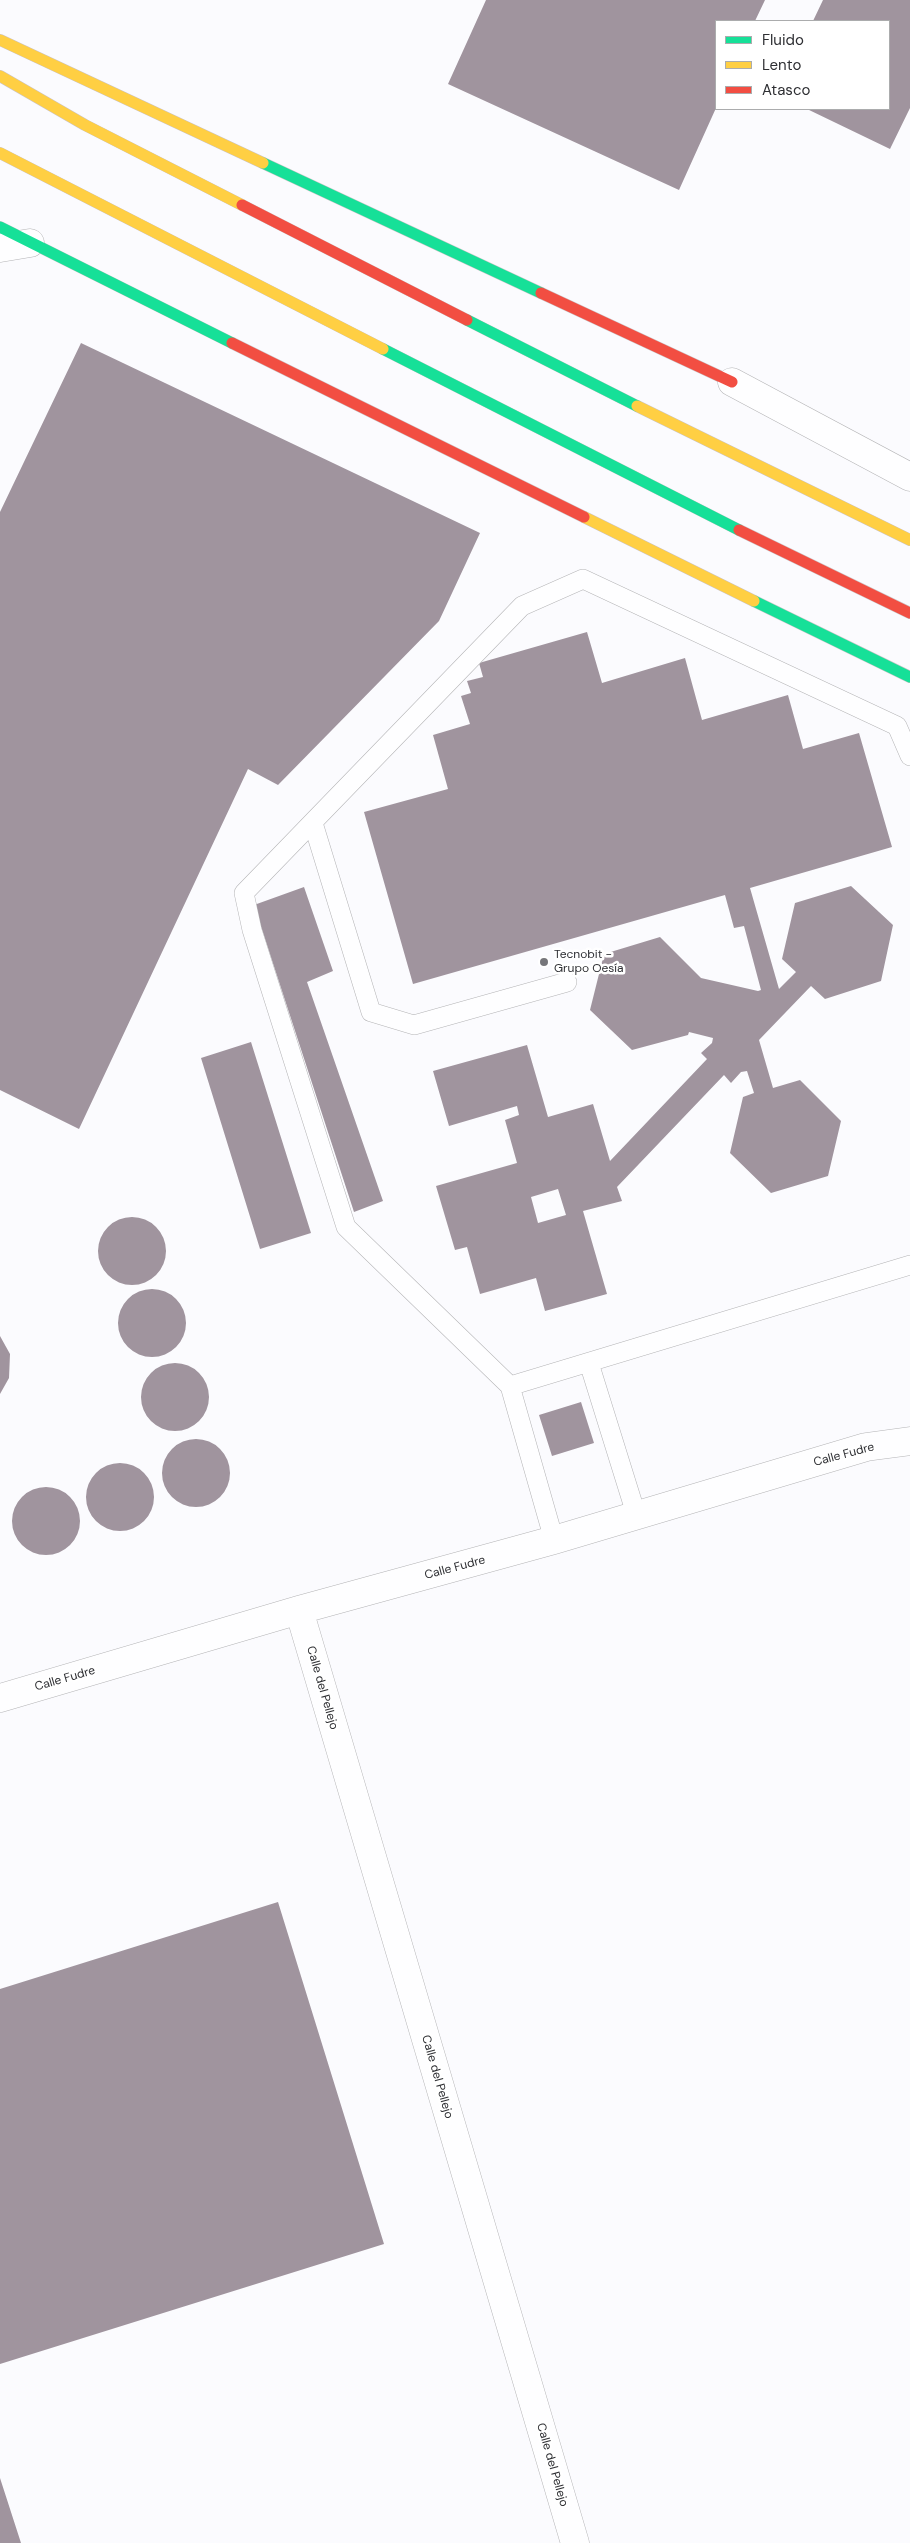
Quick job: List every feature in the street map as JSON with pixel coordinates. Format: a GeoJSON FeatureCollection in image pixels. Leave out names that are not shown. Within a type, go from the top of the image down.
{"type":"FeatureCollection","features":[{"type":"Feature","properties":{"kind":"highway"},"geometry":{"type":"LineString","coordinates":[[0,40],[732,382]]}},
{"type":"Feature","properties":{"kind":"highway"},"geometry":{"type":"LineString","coordinates":[[0,76],[112,138],[684,430],[910,540]]}},
{"type":"Feature","properties":{"kind":"highway"},"geometry":{"type":"LineString","coordinates":[[0,153],[668,495],[910,613]]}},
{"type":"Feature","properties":{"kind":"highway"},"geometry":{"type":"LineString","coordinates":[[0,227],[910,677]]}},
{"type":"Feature","properties":{"kind":"street"},"geometry":{"type":"LineString","coordinates":[[0,248],[30,243]]}},
{"type":"Feature","properties":{"kind":"street"},"geometry":{"type":"LineString","coordinates":[[732,382],[910,477]]}},
{"type":"Feature","properties":{"kind":"street","name":"Calle Fudre"},"geometry":{"type":"LineString","coordinates":[[0,1698],[299,1610],[554,1540],[866,1447],[910,1441]]}},
{"type":"Feature","properties":{"kind":"street","name":"Calle del Pellejo"},"geometry":{"type":"LineString","coordinates":[[299,1610],[575,2543]]}},
{"type":"Feature","properties":{"kind":"lane"},"geometry":{"type":"LineString","coordinates":[[554,1540],[510,1386],[346,1227],[252,930],[244,893],[522,606],[583,579],[897,726],[910,756]]}},
{"type":"Feature","properties":{"kind":"lane"},"geometry":{"type":"LineString","coordinates":[[313,823],[371,1012],[414,1025],[568,982]]}},
{"type":"Feature","properties":{"kind":"lane"},"geometry":{"type":"LineString","coordinates":[[510,1386],[910,1265]]}},
{"type":"Feature","properties":{"kind":"lane"},"geometry":{"type":"LineString","coordinates":[[589,1363],[636,1514]]}},
{"type":"Feature","properties":{"kind":"building"},"geometry":{"type":"Polygon","coordinates":[[[486,0],[765,0],[755,20],[715,20],[715,110],[679,190],[448,84],[486,0]]]}},
{"type":"Feature","properties":{"kind":"building"},"geometry":{"type":"Polygon","coordinates":[[[823,0],[910,0],[910,108],[890,149],[809,110],[890,110],[890,20],[813,20],[823,0]]]}},
{"type":"Feature","properties":{"kind":"building"},"geometry":{"type":"Polygon","coordinates":[[[81,343],[480,533],[439,621],[278,785],[248,769],[79,1129],[0,1090],[0,512],[81,343]]]}},
{"type":"Feature","properties":{"kind":"building"},"geometry":{"type":"Polygon","coordinates":[[[587,632],[602,683],[685,658],[702,720],[788,695],[803,749],[859,733],[892,847],[750,888],[779,989],[796,972],[782,959],[795,903],[851,886],[893,925],[881,981],[825,999],[811,986],[759,1040],[773,1088],[800,1080],[841,1121],[828,1176],[771,1193],[730,1153],[743,1097],[754,1093],[747,1071],[741,1072],[731,1083],[724,1075],[617,1187],[622,1201],[583,1211],[607,1294],[545,1311],[536,1278],[480,1294],[467,1247],[455,1250],[436,1186],[517,1163],[505,1120],[519,1115],[517,1106],[449,1126],[433,1071],[527,1045],[548,1117],[593,1104],[610,1161],[707,1059],[701,1053],[712,1043],[713,1038],[689,1032],[688,1035],[632,1050],[590,1010],[604,954],[660,937],[701,978],[758,991],[761,990],[744,926],[734,928],[725,895],[413,984],[364,812],[448,789],[433,735],[470,724],[461,696],[471,693],[467,681],[483,677],[479,663],[587,632]],[[558,1189],[531,1197],[538,1223],[566,1215],[558,1189]]]}},
{"type":"Feature","properties":{"kind":"building"},"geometry":{"type":"Polygon","coordinates":[[[304,887],[333,971],[307,982],[383,1201],[354,1212],[254,905],[304,887]]]}},
{"type":"Feature","properties":{"kind":"building"},"geometry":{"type":"Polygon","coordinates":[[[251,1042],[311,1233],[260,1249],[201,1058],[251,1042]]]}},
{"type":"Feature","properties":{"kind":"building"},"geometry":{"type":"Polygon","coordinates":[[[132,1217],[145,1220],[156,1227],[163,1238],[166,1251],[163,1264],[156,1275],[145,1282],[132,1285],[119,1282],[108,1275],[101,1264],[98,1251],[101,1238],[108,1227],[119,1220],[132,1217]]]}},
{"type":"Feature","properties":{"kind":"building"},"geometry":{"type":"Polygon","coordinates":[[[152,1289],[165,1292],[176,1299],[183,1310],[186,1323],[183,1336],[176,1347],[165,1354],[152,1357],[139,1354],[128,1347],[121,1336],[118,1323],[121,1310],[128,1299],[139,1292],[152,1289]]]}},
{"type":"Feature","properties":{"kind":"building"},"geometry":{"type":"Polygon","coordinates":[[[0,1336],[10,1354],[9,1378],[0,1394],[0,1336]]]}},
{"type":"Feature","properties":{"kind":"building"},"geometry":{"type":"Polygon","coordinates":[[[175,1363],[188,1366],[199,1373],[206,1384],[209,1397],[206,1410],[199,1421],[188,1428],[175,1431],[162,1428],[151,1421],[144,1410],[141,1397],[144,1384],[151,1373],[162,1366],[175,1363]]]}},
{"type":"Feature","properties":{"kind":"building"},"geometry":{"type":"Polygon","coordinates":[[[581,1402],[594,1443],[552,1456],[539,1415],[581,1402]]]}},
{"type":"Feature","properties":{"kind":"building"},"geometry":{"type":"Polygon","coordinates":[[[196,1439],[209,1442],[220,1449],[227,1460],[230,1473],[227,1486],[220,1497],[209,1504],[196,1507],[183,1504],[172,1497],[165,1486],[162,1473],[165,1460],[172,1449],[183,1442],[196,1439]]]}},
{"type":"Feature","properties":{"kind":"building"},"geometry":{"type":"Polygon","coordinates":[[[120,1463],[133,1466],[144,1473],[151,1484],[154,1497],[151,1510],[144,1521],[133,1528],[120,1531],[107,1528],[96,1521],[89,1510],[86,1497],[89,1484],[96,1473],[107,1466],[120,1463]]]}},
{"type":"Feature","properties":{"kind":"building"},"geometry":{"type":"Polygon","coordinates":[[[46,1487],[59,1490],[70,1497],[77,1508],[80,1521],[77,1534],[70,1545],[59,1552],[46,1555],[33,1552],[22,1545],[15,1534],[12,1521],[15,1508],[22,1497],[33,1490],[46,1487]]]}},
{"type":"Feature","properties":{"kind":"building"},"geometry":{"type":"Polygon","coordinates":[[[278,1902],[384,2244],[0,2364],[0,1989],[278,1902]]]}},
{"type":"Feature","properties":{"kind":"building"},"geometry":{"type":"Polygon","coordinates":[[[0,2478],[21,2543],[0,2543],[0,2478]]]}},
{"type":"Feature","properties":{"kind":"traffic: fast"},"geometry":{"type":"LineString","coordinates":[[263,163],[541,293]]}},
{"type":"Feature","properties":{"kind":"traffic: fast"},"geometry":{"type":"LineString","coordinates":[[0,227],[232,343]]}},
{"type":"Feature","properties":{"kind":"traffic: fast"},"geometry":{"type":"LineString","coordinates":[[467,320],[637,406]]}},
{"type":"Feature","properties":{"kind":"traffic: fast"},"geometry":{"type":"LineString","coordinates":[[383,349],[739,530]]}},
{"type":"Feature","properties":{"kind":"traffic: fast"},"geometry":{"type":"LineString","coordinates":[[754,601],[910,677]]}},
{"type":"Feature","properties":{"kind":"traffic: slow"},"geometry":{"type":"LineString","coordinates":[[0,40],[263,163]]}},
{"type":"Feature","properties":{"kind":"traffic: slow"},"geometry":{"type":"LineString","coordinates":[[0,76],[85,125],[242,205]]}},
{"type":"Feature","properties":{"kind":"traffic: slow"},"geometry":{"type":"LineString","coordinates":[[0,153],[383,349]]}},
{"type":"Feature","properties":{"kind":"traffic: slow"},"geometry":{"type":"LineString","coordinates":[[637,406],[910,540]]}},
{"type":"Feature","properties":{"kind":"traffic: slow"},"geometry":{"type":"LineString","coordinates":[[584,517],[754,601]]}},
{"type":"Feature","properties":{"kind":"traffic: jam"},"geometry":{"type":"LineString","coordinates":[[242,205],[467,320]]}},
{"type":"Feature","properties":{"kind":"traffic: jam"},"geometry":{"type":"LineString","coordinates":[[541,293],[732,382]]}},
{"type":"Feature","properties":{"kind":"traffic: jam"},"geometry":{"type":"LineString","coordinates":[[232,343],[584,517]]}},
{"type":"Feature","properties":{"kind":"traffic: jam"},"geometry":{"type":"LineString","coordinates":[[739,530],[910,613]]}},
{"type":"Feature","properties":{"kind":"place","name":"Tecnobit - Grupo Oesía"},"geometry":{"type":"Point","coordinates":[544,962]}}]}
